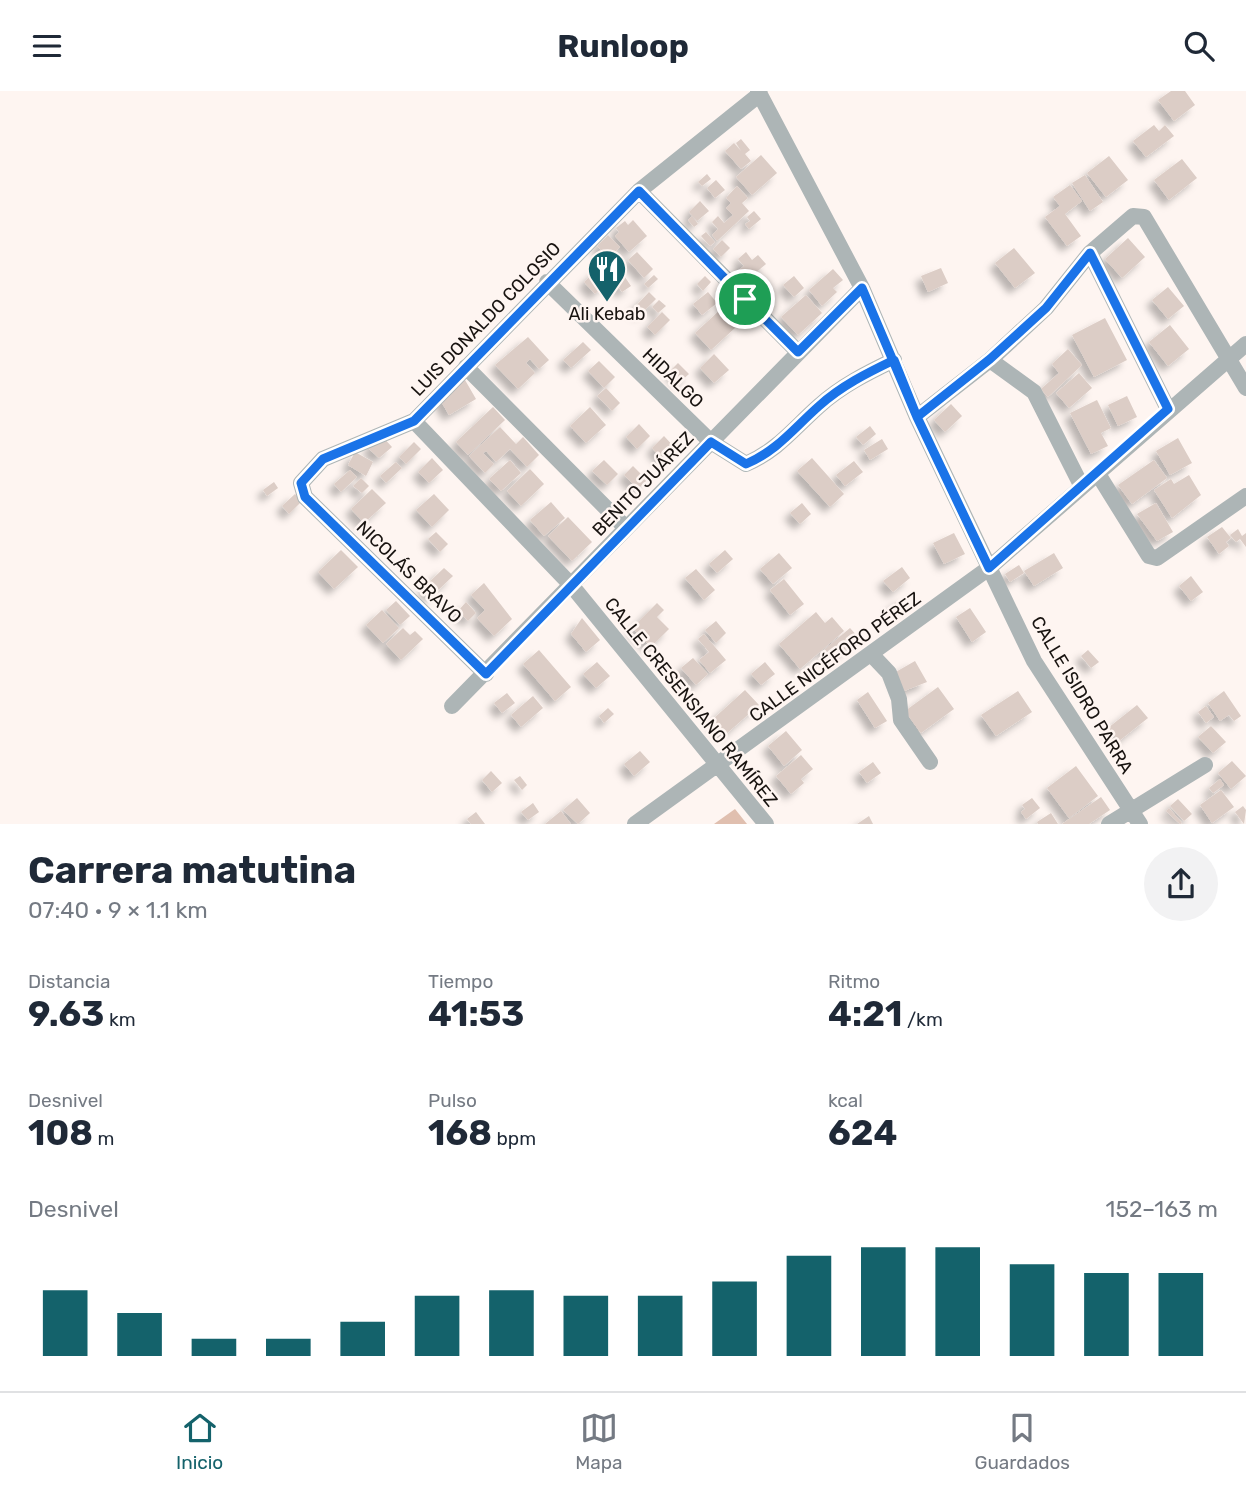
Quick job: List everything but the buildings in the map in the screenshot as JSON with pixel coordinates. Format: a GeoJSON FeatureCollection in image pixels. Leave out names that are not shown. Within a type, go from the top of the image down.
{"type":"FeatureCollection","features":[{"type":"Feature","properties":{"kind":"street","name":"LUIS DONALDO COLOSIO"},"geometry":{"type":"LineString","coordinates":[[305,497],[301,483],[323,459],[414,421],[547,282],[639,191],[759,92]]}},
{"type":"Feature","properties":{"kind":"street","name":"CALLE ISIDRO PARRA"},"geometry":{"type":"LineString","coordinates":[[759,92],[862,288],[917,417],[1034,661],[1140,824]]}},
{"type":"Feature","properties":{"kind":"street"},"geometry":{"type":"LineString","coordinates":[[639,191],[798,352]]}},
{"type":"Feature","properties":{"kind":"street"},"geometry":{"type":"LineString","coordinates":[[917,417],[990,359],[1046,308],[1090,253],[1133,216],[1144,217],[1246,388]]}},
{"type":"Feature","properties":{"kind":"street"},"geometry":{"type":"LineString","coordinates":[[1090,253],[1168,409]]}},
{"type":"Feature","properties":{"kind":"street","name":"HIDALGO"},"geometry":{"type":"LineString","coordinates":[[547,282],[711,442],[746,464],[771,453],[820,404],[852,380],[894,360]]}},
{"type":"Feature","properties":{"kind":"street","name":"BENITO JUÁREZ"},"geometry":{"type":"LineString","coordinates":[[452,706],[862,288]]}},
{"type":"Feature","properties":{"kind":"street","name":"CALLE NICÉFORO PÉREZ"},"geometry":{"type":"LineString","coordinates":[[635,824],[989,568],[1098,474],[1168,409],[1246,344]]}},
{"type":"Feature","properties":{"kind":"street"},"geometry":{"type":"LineString","coordinates":[[990,359],[1034,392],[1082,487]]}},
{"type":"Feature","properties":{"kind":"street"},"geometry":{"type":"LineString","coordinates":[[466,366],[626,528]]}},
{"type":"Feature","properties":{"kind":"street","name":"CALLE CRESENSIANO RAMÍREZ"},"geometry":{"type":"LineString","coordinates":[[414,421],[572,586],[766,824]]}},
{"type":"Feature","properties":{"kind":"street"},"geometry":{"type":"LineString","coordinates":[[1098,474],[1149,556],[1157,558],[1246,496]]}},
{"type":"Feature","properties":{"kind":"street","name":"NICOLÁS BRAVO"},"geometry":{"type":"LineString","coordinates":[[305,497],[486,674]]}},
{"type":"Feature","properties":{"kind":"street"},"geometry":{"type":"LineString","coordinates":[[871,654],[889,673],[899,699],[901,720],[930,762]]}},
{"type":"Feature","properties":{"kind":"street"},"geometry":{"type":"LineString","coordinates":[[1109,824],[1205,765]]}},
{"type":"Feature","properties":{"kind":"shaded area"},"geometry":{"type":"Polygon","coordinates":[[[735,809],[747,824],[714,824],[735,809]]]}},
{"type":"Feature","properties":{"kind":"place","name":"Ali Kebab"},"geometry":{"type":"Point","coordinates":[607,303]}},
{"type":"Feature","properties":{"kind":"route"},"geometry":{"type":"LineString","coordinates":[[745,299],[639,191],[547,282],[414,421],[323,459],[301,483],[305,497],[486,674],[711,442],[746,464],[771,453],[820,404],[852,380],[894,360],[917,417],[989,568],[1098,474],[1168,409],[1090,253],[1046,308],[990,359],[917,417],[894,360],[862,288],[798,352],[745,299]]}}]}
